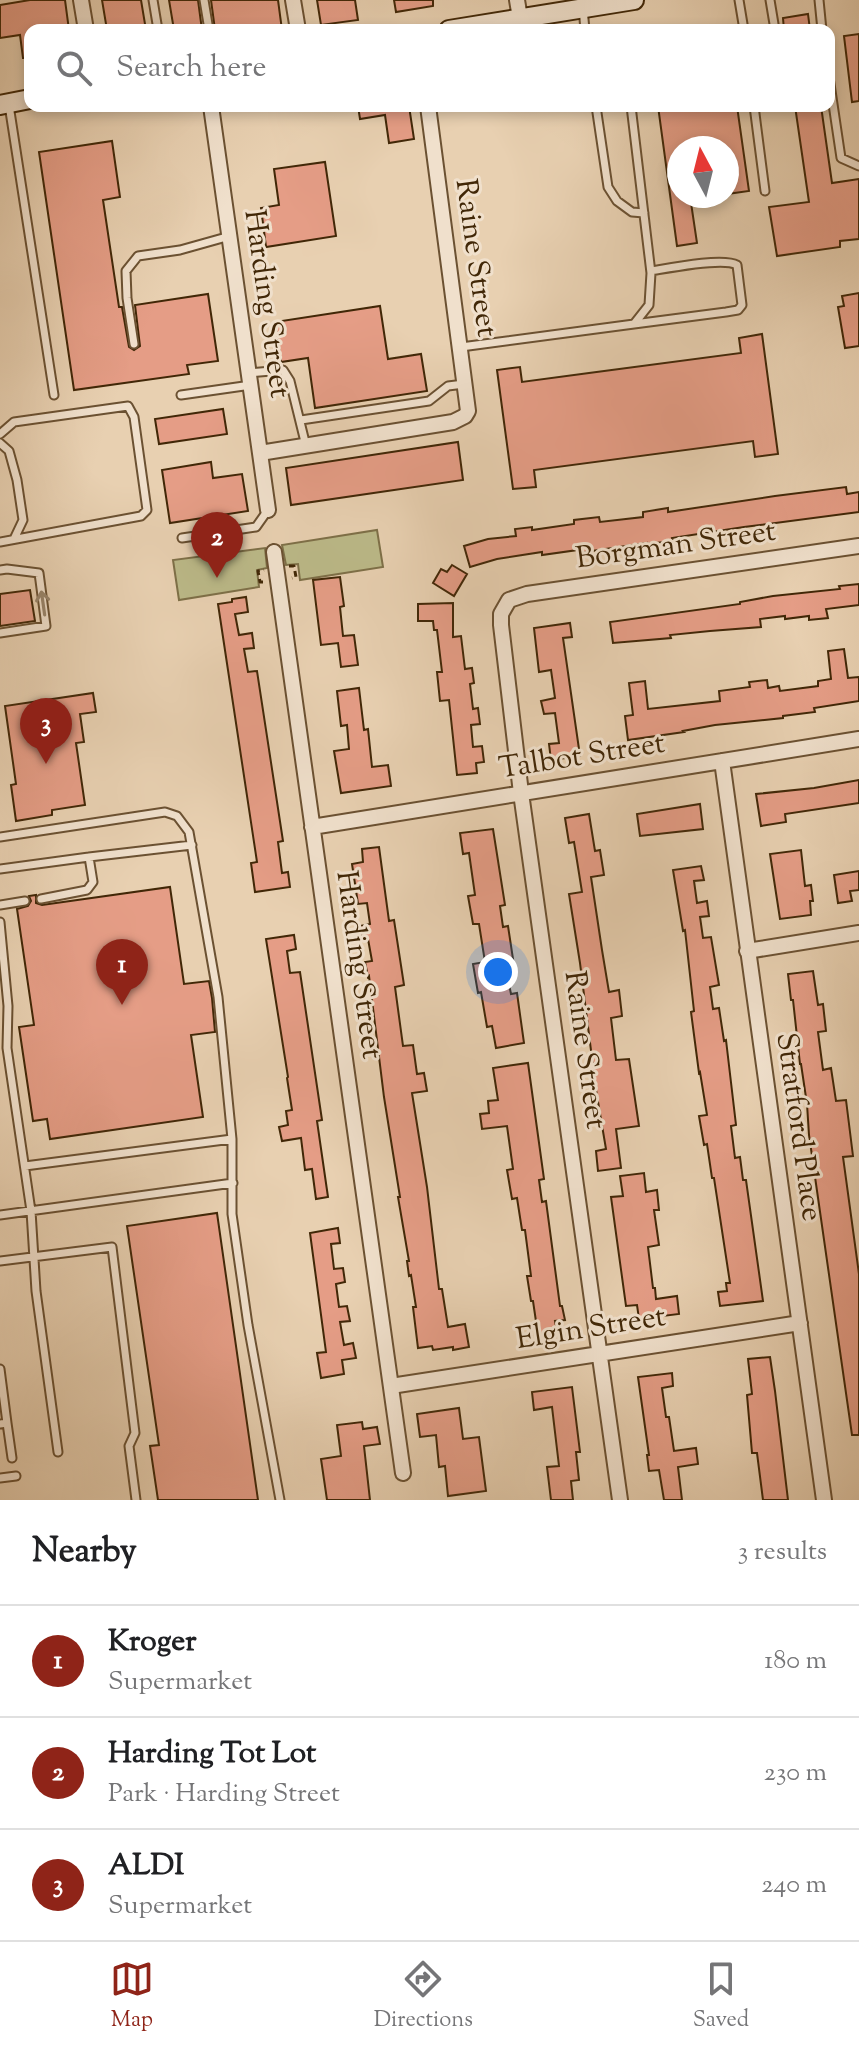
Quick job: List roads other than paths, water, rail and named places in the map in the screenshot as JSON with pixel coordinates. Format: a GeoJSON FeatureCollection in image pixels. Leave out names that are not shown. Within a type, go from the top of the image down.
{"type":"FeatureCollection","features":[{"type":"Feature","properties":{"kind":"main road"},"geometry":{"type":"LineString","coordinates":[[469,24],[519,9],[583,8],[634,0]]}},
{"type":"Feature","properties":{"kind":"main road"},"geometry":{"type":"LineString","coordinates":[[4,104],[24,100]]}},
{"type":"Feature","properties":{"kind":"street"},"geometry":{"type":"LineString","coordinates":[[81,0],[85,24]]}},
{"type":"Feature","properties":{"kind":"street"},"geometry":{"type":"LineString","coordinates":[[293,0],[297,24]]}},
{"type":"Feature","properties":{"kind":"street","name":"Harding Street"},"geometry":{"type":"LineString","coordinates":[[212,112],[268,510]]}},
{"type":"Feature","properties":{"kind":"street","name":"Raine Street"},"geometry":{"type":"LineString","coordinates":[[306,446],[453,422],[465,416],[469,406],[429,112]]}},
{"type":"Feature","properties":{"kind":"street"},"geometry":{"type":"LineString","coordinates":[[260,453],[306,446]]}},
{"type":"Feature","properties":{"kind":"street","name":"Borgman Street"},"geometry":{"type":"LineString","coordinates":[[505,607],[509,600],[527,594],[859,546]]}},
{"type":"Feature","properties":{"kind":"street","name":"Harding Street"},"geometry":{"type":"LineString","coordinates":[[274,552],[403,1473]]}},
{"type":"Feature","properties":{"kind":"street","name":"Raine Street"},"geometry":{"type":"LineString","coordinates":[[505,607],[501,625],[521,793],[620,1500]]}},
{"type":"Feature","properties":{"kind":"street","name":"Talbot Street"},"geometry":{"type":"LineString","coordinates":[[312,827],[859,739]]}},
{"type":"Feature","properties":{"kind":"street","name":"Stratford Place"},"geometry":{"type":"LineString","coordinates":[[722,761],[824,1500]]}},
{"type":"Feature","properties":{"kind":"street"},"geometry":{"type":"LineString","coordinates":[[747,951],[859,933]]}},
{"type":"Feature","properties":{"kind":"street","name":"Elgin Street"},"geometry":{"type":"LineString","coordinates":[[391,1386],[800,1323]]}},
{"type":"Feature","properties":{"kind":"lane"},"geometry":{"type":"LineString","coordinates":[[153,0],[157,24]]}},
{"type":"Feature","properties":{"kind":"lane"},"geometry":{"type":"LineString","coordinates":[[204,0],[208,24]]}},
{"type":"Feature","properties":{"kind":"lane"},"geometry":{"type":"LineString","coordinates":[[739,0],[743,24]]}},
{"type":"Feature","properties":{"kind":"lane"},"geometry":{"type":"LineString","coordinates":[[770,0],[774,24]]}},
{"type":"Feature","properties":{"kind":"lane"},"geometry":{"type":"LineString","coordinates":[[819,0],[821,24]]}},
{"type":"Feature","properties":{"kind":"lane"},"geometry":{"type":"LineString","coordinates":[[583,8],[584,24]]}},
{"type":"Feature","properties":{"kind":"lane"},"geometry":{"type":"LineString","coordinates":[[4,104],[54,395]]}},
{"type":"Feature","properties":{"kind":"lane"},"geometry":{"type":"LineString","coordinates":[[597,112],[608,187],[617,201],[632,212],[644,213]]}},
{"type":"Feature","properties":{"kind":"lane"},"geometry":{"type":"LineString","coordinates":[[632,112],[651,271],[649,305],[634,324]]}},
{"type":"Feature","properties":{"kind":"lane"},"geometry":{"type":"LineString","coordinates":[[755,112],[765,191]]}},
{"type":"Feature","properties":{"kind":"lane"},"geometry":{"type":"LineString","coordinates":[[834,112],[841,158],[859,166]]}},
{"type":"Feature","properties":{"kind":"lane"},"geometry":{"type":"LineString","coordinates":[[134,344],[126,271],[138,256],[180,250],[230,236]]}},
{"type":"Feature","properties":{"kind":"lane"},"geometry":{"type":"LineString","coordinates":[[461,347],[726,312],[738,310],[742,305],[739,273],[737,265],[732,262],[651,271]]}},
{"type":"Feature","properties":{"kind":"lane"},"geometry":{"type":"LineString","coordinates":[[181,395],[283,370],[290,381],[306,446]]}},
{"type":"Feature","properties":{"kind":"lane"},"geometry":{"type":"LineString","coordinates":[[301,420],[429,401],[448,386],[465,383]]}},
{"type":"Feature","properties":{"kind":"lane"},"geometry":{"type":"LineString","coordinates":[[0,434],[14,422],[128,406],[134,417],[147,510],[141,516],[0,542]]}},
{"type":"Feature","properties":{"kind":"lane"},"geometry":{"type":"LineString","coordinates":[[0,443],[9,451],[23,520],[14,539]]}},
{"type":"Feature","properties":{"kind":"lane"},"geometry":{"type":"LineString","coordinates":[[182,538],[256,527],[268,510]]}},
{"type":"Feature","properties":{"kind":"lane"},"geometry":{"type":"LineString","coordinates":[[0,570],[39,573],[46,626],[0,633]]}},
{"type":"Feature","properties":{"kind":"lane"},"geometry":{"type":"LineString","coordinates":[[0,837],[165,812],[177,816],[189,832],[218,997],[232,1139],[232,1214],[248,1325],[280,1500]]}},
{"type":"Feature","properties":{"kind":"lane"},"geometry":{"type":"LineString","coordinates":[[0,869],[192,845]]}},
{"type":"Feature","properties":{"kind":"lane"},"geometry":{"type":"LineString","coordinates":[[41,899],[87,890],[93,882],[89,857]]}},
{"type":"Feature","properties":{"kind":"lane"},"geometry":{"type":"LineString","coordinates":[[0,905],[25,901]]}},
{"type":"Feature","properties":{"kind":"lane"},"geometry":{"type":"LineString","coordinates":[[0,925],[8,1006],[7,1048],[31,1211],[33,1256],[58,1452]]}},
{"type":"Feature","properties":{"kind":"lane"},"geometry":{"type":"LineString","coordinates":[[25,1166],[232,1139]]}},
{"type":"Feature","properties":{"kind":"lane"},"geometry":{"type":"LineString","coordinates":[[0,1215],[233,1183]]}},
{"type":"Feature","properties":{"kind":"lane"},"geometry":{"type":"LineString","coordinates":[[0,1261],[112,1247],[135,1433],[129,1446],[136,1500]]}},
{"type":"Feature","properties":{"kind":"lane"},"geometry":{"type":"LineString","coordinates":[[0,1369],[4,1424],[12,1458]]}},
{"type":"Feature","properties":{"kind":"lane"},"geometry":{"type":"LineString","coordinates":[[0,1478],[16,1476]]}},
{"type":"Feature","properties":{"kind":"place","name":"Harding Tot Lot"},"geometry":{"type":"Point","coordinates":[217,578]}},
{"type":"Feature","properties":{"kind":"place","name":"ALDI"},"geometry":{"type":"Point","coordinates":[46,764]}},
{"type":"Feature","properties":{"kind":"place","name":"Kroger"},"geometry":{"type":"Point","coordinates":[122,1005]}}]}
